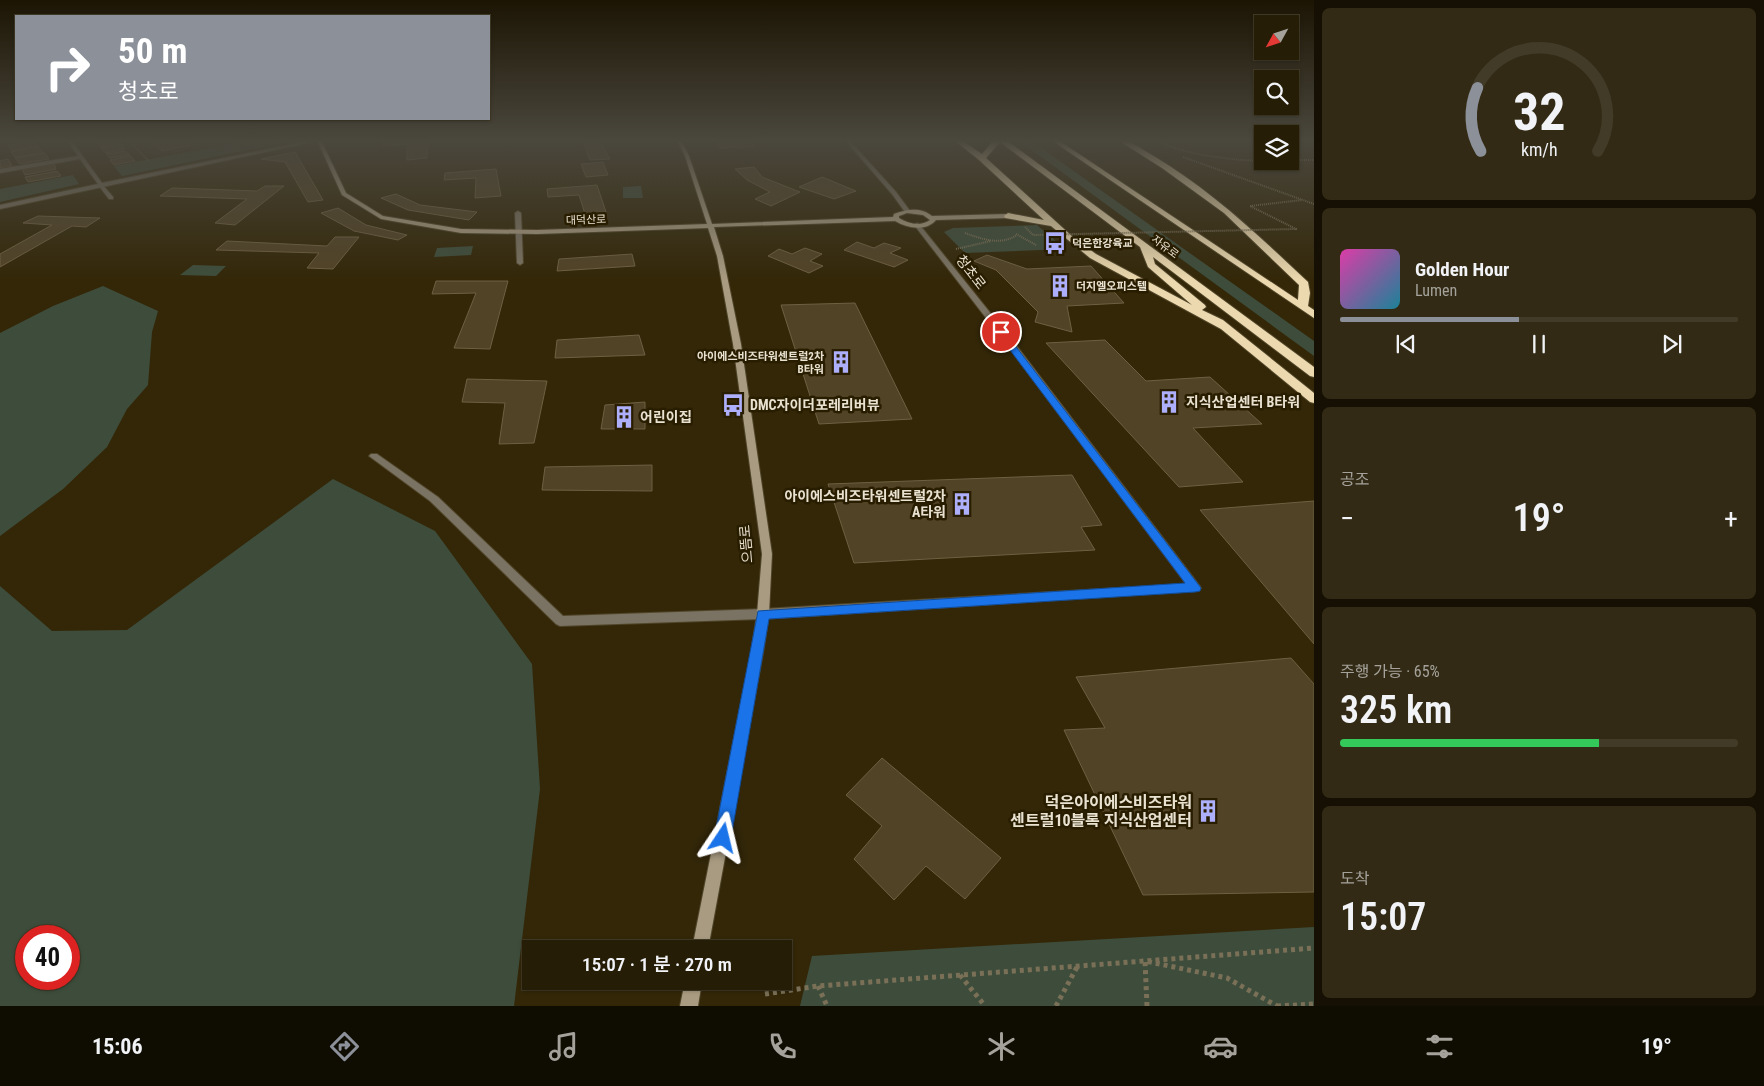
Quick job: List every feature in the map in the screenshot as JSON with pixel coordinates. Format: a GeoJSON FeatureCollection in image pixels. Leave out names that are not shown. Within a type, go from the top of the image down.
{"type":"FeatureCollection","features":[{"type":"Feature","properties":{"kind":"highway"},"geometry":{"type":"LineString","coordinates":[[1014,187],[1071,240],[1093,256],[1225,327]]}},
{"type":"Feature","properties":{"kind":"highway","name":"자유로"},"geometry":{"type":"LineString","coordinates":[[1065,187],[1314,373]]}},
{"type":"Feature","properties":{"kind":"highway","name":"자유로"},"geometry":{"type":"LineString","coordinates":[[1125,187],[1314,316]]}},
{"type":"Feature","properties":{"kind":"highway"},"geometry":{"type":"LineString","coordinates":[[1194,187],[1227,211],[1304,284],[1306,294],[1302,307]]}},
{"type":"Feature","properties":{"kind":"highway"},"geometry":{"type":"LineString","coordinates":[[1008,216],[1024,210],[1032,203]]}},
{"type":"Feature","properties":{"kind":"highway"},"geometry":{"type":"LineString","coordinates":[[1008,216],[1056,225]]}},
{"type":"Feature","properties":{"kind":"highway"},"geometry":{"type":"LineString","coordinates":[[1144,246],[1151,265],[1314,399]]}},
{"type":"Feature","properties":{"kind":"street"},"geometry":{"type":"LineString","coordinates":[[0,207],[92,187]]}},
{"type":"Feature","properties":{"kind":"street"},"geometry":{"type":"LineString","coordinates":[[102,187],[111,198]]}},
{"type":"Feature","properties":{"kind":"street","name":"대덕산로"},"geometry":{"type":"LineString","coordinates":[[341,187],[344,194],[381,217],[461,231],[517,232],[896,219]]}},
{"type":"Feature","properties":{"kind":"street","name":"으뜸로"},"geometry":{"type":"LineString","coordinates":[[697,187],[720,256],[737,344],[767,554],[763,614],[725,828],[702,940]]}},
{"type":"Feature","properties":{"kind":"street"},"geometry":{"type":"LineString","coordinates":[[889,187],[907,211]]}},
{"type":"Feature","properties":{"kind":"street"},"geometry":{"type":"LineString","coordinates":[[932,218],[932,222],[929,224],[917,226],[896,219],[896,215],[907,211],[925,214],[932,218],[1008,216]]}},
{"type":"Feature","properties":{"kind":"street"},"geometry":{"type":"LineString","coordinates":[[518,213],[517,232],[520,263]]}},
{"type":"Feature","properties":{"kind":"street","name":"청초로"},"geometry":{"type":"LineString","coordinates":[[763,614],[1195,588],[1013,347],[917,226]]}},
{"type":"Feature","properties":{"kind":"street"},"geometry":{"type":"LineString","coordinates":[[374,456],[434,499],[560,621],[763,614]]}},
{"type":"Feature","properties":{"kind":"street"},"geometry":{"type":"LineString","coordinates":[[689,1006],[692,990]]}},
{"type":"Feature","properties":{"kind":"path"},"geometry":{"type":"LineString","coordinates":[[1266,187],[1314,204]]}},
{"type":"Feature","properties":{"kind":"path"},"geometry":{"type":"LineString","coordinates":[[1025,227],[1033,235],[1296,229],[1250,206],[1304,200]]}},
{"type":"Feature","properties":{"kind":"path"},"geometry":{"type":"LineString","coordinates":[[957,232],[991,240]]}},
{"type":"Feature","properties":{"kind":"path"},"geometry":{"type":"LineString","coordinates":[[1014,232],[1017,236],[1029,240],[1036,245]]}},
{"type":"Feature","properties":{"kind":"path"},"geometry":{"type":"LineString","coordinates":[[952,250],[991,240],[1013,239],[1017,236]]}},
{"type":"Feature","properties":{"kind":"path"},"geometry":{"type":"LineString","coordinates":[[764,994],[818,986],[1314,948]]}},
{"type":"Feature","properties":{"kind":"path"},"geometry":{"type":"LineString","coordinates":[[1145,961],[1228,978],[1277,1006],[1314,1004]]}},
{"type":"Feature","properties":{"kind":"path"},"geometry":{"type":"LineString","coordinates":[[1145,961],[1147,1006]]}},
{"type":"Feature","properties":{"kind":"path"},"geometry":{"type":"LineString","coordinates":[[1056,1006],[1077,966]]}},
{"type":"Feature","properties":{"kind":"path"},"geometry":{"type":"LineString","coordinates":[[960,975],[985,1006]]}},
{"type":"Feature","properties":{"kind":"path"},"geometry":{"type":"LineString","coordinates":[[818,986],[827,1006]]}},
{"type":"Feature","properties":{"kind":"green space"},"geometry":{"type":"Polygon","coordinates":[[[11,187],[66,187],[0,202],[0,189],[11,187]]]}},
{"type":"Feature","properties":{"kind":"green space"},"geometry":{"type":"Polygon","coordinates":[[[623,187],[641,187],[643,198],[623,198],[623,187]]]}},
{"type":"Feature","properties":{"kind":"green space"},"geometry":{"type":"Polygon","coordinates":[[[1082,187],[1096,187],[1314,341],[1314,356],[1082,187]]]}},
{"type":"Feature","properties":{"kind":"green space"},"geometry":{"type":"Polygon","coordinates":[[[1037,225],[1065,249],[965,253],[944,232],[953,228],[1037,225]]]}},
{"type":"Feature","properties":{"kind":"green space"},"geometry":{"type":"Polygon","coordinates":[[[473,246],[471,255],[434,257],[437,248],[473,246]]]}},
{"type":"Feature","properties":{"kind":"green space"},"geometry":{"type":"Polygon","coordinates":[[[193,265],[226,266],[216,276],[180,275],[193,265]]]}},
{"type":"Feature","properties":{"kind":"green space"},"geometry":{"type":"Polygon","coordinates":[[[103,286],[158,311],[152,332],[148,385],[127,409],[107,447],[63,489],[0,536],[0,333],[53,306],[103,286]]]}},
{"type":"Feature","properties":{"kind":"green space"},"geometry":{"type":"Polygon","coordinates":[[[333,479],[435,531],[532,664],[540,789],[514,1006],[0,1006],[0,586],[52,631],[127,630],[333,479]]]}},
{"type":"Feature","properties":{"kind":"green space"},"geometry":{"type":"Polygon","coordinates":[[[1314,927],[1314,1006],[800,1006],[812,956],[1314,927]]]}},
{"type":"Feature","properties":{"kind":"building"},"geometry":{"type":"Polygon","coordinates":[[[263,187],[283,187],[235,225],[215,223],[247,199],[160,196],[172,188],[257,191],[263,187]]]}},
{"type":"Feature","properties":{"kind":"building"},"geometry":{"type":"Polygon","coordinates":[[[299,187],[315,187],[323,200],[308,202],[299,187]]]}},
{"type":"Feature","properties":{"kind":"building"},"geometry":{"type":"Polygon","coordinates":[[[476,187],[499,187],[501,196],[475,198],[476,187]]]}},
{"type":"Feature","properties":{"kind":"building"},"geometry":{"type":"Polygon","coordinates":[[[598,187],[606,212],[585,214],[579,195],[548,197],[547,189],[598,187]]]}},
{"type":"Feature","properties":{"kind":"building"},"geometry":{"type":"Polygon","coordinates":[[[760,187],[787,187],[800,192],[771,206],[755,199],[770,192],[760,187]]]}},
{"type":"Feature","properties":{"kind":"building"},"geometry":{"type":"Polygon","coordinates":[[[799,187],[846,187],[856,191],[834,199],[799,187]]]}},
{"type":"Feature","properties":{"kind":"building"},"geometry":{"type":"Polygon","coordinates":[[[396,194],[420,205],[477,212],[469,220],[408,210],[381,198],[396,194]]]}},
{"type":"Feature","properties":{"kind":"building"},"geometry":{"type":"Polygon","coordinates":[[[338,208],[366,225],[407,235],[398,240],[354,231],[321,213],[338,208]]]}},
{"type":"Feature","properties":{"kind":"building"},"geometry":{"type":"Polygon","coordinates":[[[38,216],[100,218],[86,227],[72,226],[0,267],[0,254],[52,225],[23,223],[38,216]]]}},
{"type":"Feature","properties":{"kind":"building"},"geometry":{"type":"Polygon","coordinates":[[[335,237],[359,237],[333,269],[307,268],[319,253],[216,250],[227,241],[327,246],[335,237]]]}},
{"type":"Feature","properties":{"kind":"building"},"geometry":{"type":"Polygon","coordinates":[[[857,242],[874,248],[884,243],[901,248],[890,253],[908,260],[894,267],[844,250],[857,242]]]}},
{"type":"Feature","properties":{"kind":"building"},"geometry":{"type":"Polygon","coordinates":[[[805,248],[822,254],[810,261],[823,266],[809,273],[768,256],[779,249],[792,254],[805,248]]]}},
{"type":"Feature","properties":{"kind":"building"},"geometry":{"type":"Polygon","coordinates":[[[632,254],[635,266],[557,271],[559,259],[632,254]]]}},
{"type":"Feature","properties":{"kind":"building","name":"더지엘오피스텔"},"geometry":{"type":"Polygon","coordinates":[[[987,255],[1027,269],[1091,266],[1124,303],[1067,306],[1072,332],[1035,322],[1038,312],[996,270],[974,261],[987,255]]]}},
{"type":"Feature","properties":{"kind":"building"},"geometry":{"type":"Polygon","coordinates":[[[436,281],[508,281],[490,349],[454,348],[476,293],[432,294],[436,281]]]}},
{"type":"Feature","properties":{"kind":"building","name":"아이에스비즈타워센트럴2차 B타워"},"geometry":{"type":"Polygon","coordinates":[[[855,303],[912,419],[819,424],[781,305],[855,303]]]}},
{"type":"Feature","properties":{"kind":"building"},"geometry":{"type":"Polygon","coordinates":[[[639,335],[645,355],[555,358],[557,340],[639,335]]]}},
{"type":"Feature","properties":{"kind":"building","name":"지식산업센터 B타워"},"geometry":{"type":"Polygon","coordinates":[[[1105,340],[1146,381],[1210,377],[1262,424],[1193,428],[1243,482],[1179,487],[1046,343],[1105,340]]]}},
{"type":"Feature","properties":{"kind":"building"},"geometry":{"type":"Polygon","coordinates":[[[467,379],[547,381],[534,443],[499,444],[505,403],[462,402],[467,379]]]}},
{"type":"Feature","properties":{"kind":"building","name":"어린이집"},"geometry":{"type":"Polygon","coordinates":[[[645,402],[645,429],[601,429],[605,405],[645,402]]]}},
{"type":"Feature","properties":{"kind":"building"},"geometry":{"type":"Polygon","coordinates":[[[652,465],[652,491],[542,490],[545,467],[652,465]]]}},
{"type":"Feature","properties":{"kind":"building","name":"아이에스비즈타워센트럴2차 A타워"},"geometry":{"type":"Polygon","coordinates":[[[1072,475],[1102,525],[1081,527],[1095,550],[854,563],[828,484],[1072,475]]]}},
{"type":"Feature","properties":{"kind":"building"},"geometry":{"type":"Polygon","coordinates":[[[1314,501],[1314,644],[1200,510],[1314,501]]]}},
{"type":"Feature","properties":{"kind":"building","name":"덕은아이에스비즈타워 센트럴10블록 지식산업센터"},"geometry":{"type":"Polygon","coordinates":[[[1291,658],[1314,684],[1314,892],[1143,895],[1064,730],[1105,728],[1076,677],[1291,658]]]}},
{"type":"Feature","properties":{"kind":"building"},"geometry":{"type":"Polygon","coordinates":[[[882,758],[1001,858],[965,899],[926,866],[894,900],[854,859],[882,826],[846,795],[882,758]]]}},
{"type":"Feature","properties":{"kind":"place","name":"덕은한강육교"},"geometry":{"type":"Point","coordinates":[1055,243]}},
{"type":"Feature","properties":{"kind":"place","name":"더지엘오피스텔"},"geometry":{"type":"Point","coordinates":[1060,286]}},
{"type":"Feature","properties":{"kind":"place","name":"아이에스비즈타워센트럴2차 B타워"},"geometry":{"type":"Point","coordinates":[841,362]}},
{"type":"Feature","properties":{"kind":"place","name":"지식산업센터 B타워"},"geometry":{"type":"Point","coordinates":[1169,402]}},
{"type":"Feature","properties":{"kind":"place","name":"DMC자이더포레리버뷰"},"geometry":{"type":"Point","coordinates":[733,405]}},
{"type":"Feature","properties":{"kind":"place","name":"어린이집"},"geometry":{"type":"Point","coordinates":[624,417]}},
{"type":"Feature","properties":{"kind":"place","name":"아이에스비즈타워센트럴2차 A타워"},"geometry":{"type":"Point","coordinates":[962,504]}},
{"type":"Feature","properties":{"kind":"place","name":"덕은아이에스비즈타워 센트럴10블록 지식산업센터"},"geometry":{"type":"Point","coordinates":[1208,811]}},
{"type":"Feature","properties":{"kind":"route"},"geometry":{"type":"LineString","coordinates":[[723,838],[763,614],[1195,588],[1001,332]]}}]}
